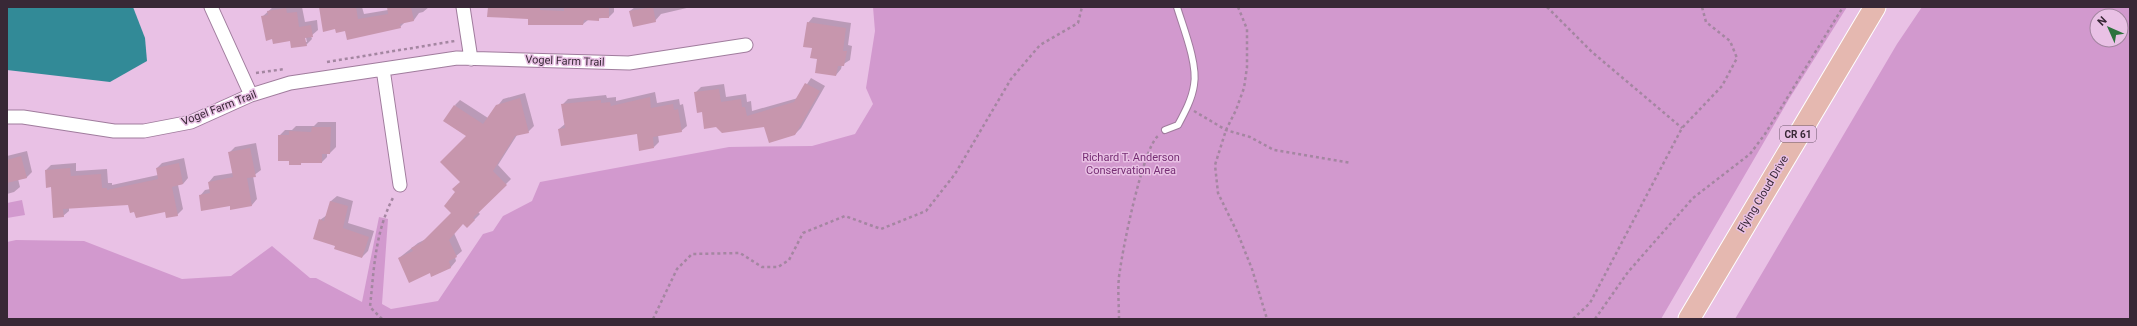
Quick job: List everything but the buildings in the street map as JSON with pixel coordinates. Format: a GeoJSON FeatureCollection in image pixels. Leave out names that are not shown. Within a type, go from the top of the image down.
{"type":"FeatureCollection","features":[{"type":"Feature","properties":{"kind":"main road","name":"Flying Cloud Drive"},"geometry":{"type":"LineString","coordinates":[[1689,319],[1875,7]]}},
{"type":"Feature","properties":{"kind":"street"},"geometry":{"type":"LineString","coordinates":[[211,7],[251,95]]}},
{"type":"Feature","properties":{"kind":"street"},"geometry":{"type":"LineString","coordinates":[[463,7],[471,59]]}},
{"type":"Feature","properties":{"kind":"street","name":"Vogel Farm Trail"},"geometry":{"type":"LineString","coordinates":[[7,117],[30,118],[114,131],[144,131],[191,122],[251,95],[290,83],[457,58],[629,63],[746,45]]}},
{"type":"Feature","properties":{"kind":"street"},"geometry":{"type":"LineString","coordinates":[[383,69],[400,185]]}},
{"type":"Feature","properties":{"kind":"lane"},"geometry":{"type":"LineString","coordinates":[[1165,130],[1178,124],[1187,107],[1195,84],[1194,69],[1177,7]]}},
{"type":"Feature","properties":{"kind":"path"},"geometry":{"type":"LineString","coordinates":[[653,319],[678,269],[692,254],[740,253],[762,267],[778,267],[789,260],[803,233],[845,216],[881,229],[926,211],[955,174],[1011,79],[1040,45],[1078,23],[1082,7]]}},
{"type":"Feature","properties":{"kind":"path"},"geometry":{"type":"LineString","coordinates":[[1238,7],[1246,29],[1248,67],[1244,88],[1236,110],[1226,130],[1215,165],[1218,193],[1238,234],[1249,262],[1266,319]]}},
{"type":"Feature","properties":{"kind":"path"},"geometry":{"type":"LineString","coordinates":[[1547,7],[1592,52],[1682,128]]}},
{"type":"Feature","properties":{"kind":"path"},"geometry":{"type":"LineString","coordinates":[[1573,319],[1590,303],[1682,128],[1722,86],[1737,58],[1730,40],[1706,22],[1702,7]]}},
{"type":"Feature","properties":{"kind":"path"},"geometry":{"type":"LineString","coordinates":[[1594,319],[1628,272],[1693,198],[1750,154],[1761,139],[1843,7]]}},
{"type":"Feature","properties":{"kind":"path"},"geometry":{"type":"LineString","coordinates":[[321,63],[468,39]]}},
{"type":"Feature","properties":{"kind":"path"},"geometry":{"type":"LineString","coordinates":[[251,69],[254,73],[259,73],[290,68]]}},
{"type":"Feature","properties":{"kind":"path"},"geometry":{"type":"LineString","coordinates":[[1187,107],[1226,130],[1250,137],[1274,150],[1351,163]]}},
{"type":"Feature","properties":{"kind":"path"},"geometry":{"type":"LineString","coordinates":[[1119,319],[1120,271],[1131,213],[1149,150],[1156,138],[1165,130]]}},
{"type":"Feature","properties":{"kind":"path"},"geometry":{"type":"LineString","coordinates":[[382,319],[370,307],[380,229],[386,212],[400,185]]}},
{"type":"Feature","properties":{"kind":"green space","name":"Richard T. Anderson Conservation Area"},"geometry":{"type":"Polygon","coordinates":[[[873,7],[1847,7],[1789,99],[1661,319],[7,319],[7,242],[16,240],[84,241],[182,279],[231,276],[272,246],[310,278],[316,278],[362,302],[379,217],[388,219],[382,304],[391,309],[438,301],[483,234],[493,231],[503,216],[532,201],[540,182],[729,147],[812,146],[855,134],[873,104],[866,88],[875,31],[873,7]]]}},
{"type":"Feature","properties":{"kind":"green space"},"geometry":{"type":"Polygon","coordinates":[[[1922,7],[2130,7],[2130,319],[1735,319],[1897,44],[1922,7]]]}},
{"type":"Feature","properties":{"kind":"green space"},"geometry":{"type":"Polygon","coordinates":[[[22,200],[25,215],[7,218],[7,203],[22,200]]]}},
{"type":"Feature","properties":{"kind":"shaded area"},"geometry":{"type":"Polygon","coordinates":[[[7,7],[133,7],[145,38],[147,61],[110,82],[7,70],[7,7]]]}}]}
